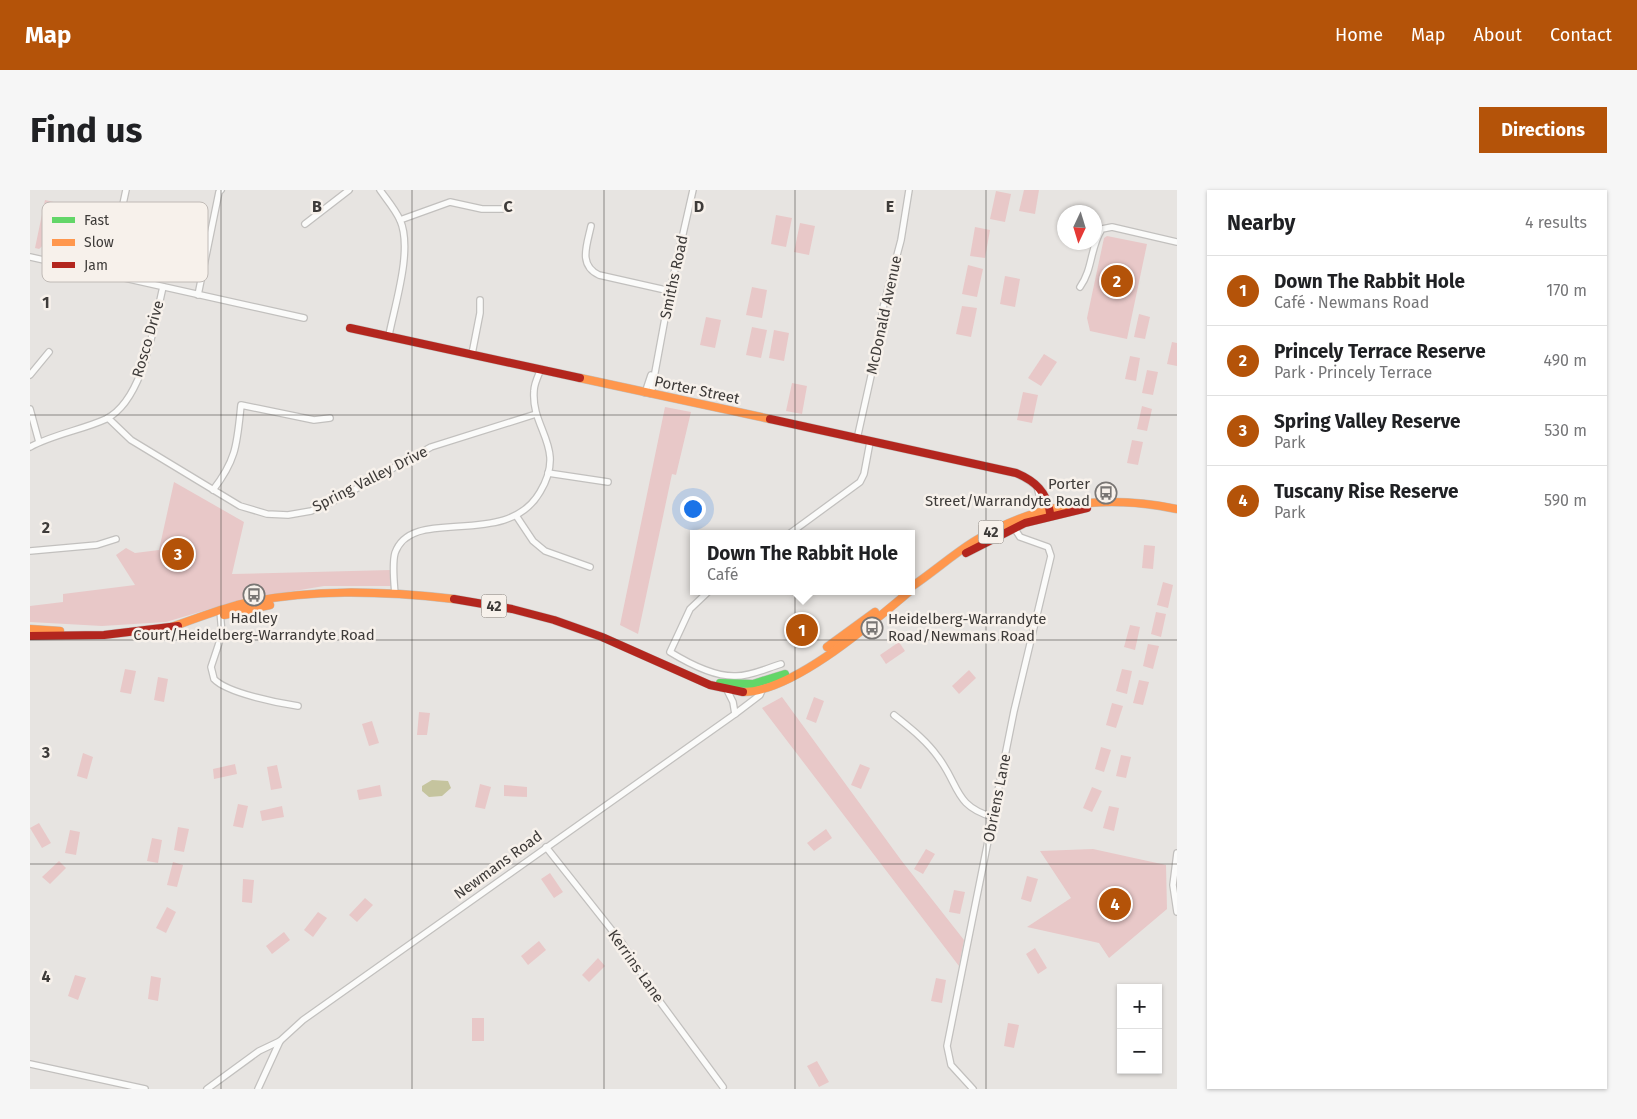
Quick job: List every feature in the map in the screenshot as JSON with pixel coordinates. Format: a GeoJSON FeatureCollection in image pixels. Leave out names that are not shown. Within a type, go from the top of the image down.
{"type":"FeatureCollection","features":[{"type":"Feature","properties":{"kind":"main road","name":"Porter Street"},"geometry":{"type":"LineString","coordinates":[[350,328],[389,335],[1016,474],[1036,484],[1048,500],[1048,511]]}},
{"type":"Feature","properties":{"kind":"main road","name":"42"},"geometry":{"type":"LineString","coordinates":[[1048,511],[1089,502],[1117,501],[1177,510]]}},
{"type":"Feature","properties":{"kind":"main road","name":"Newmans Road"},"geometry":{"type":"LineString","coordinates":[[915,585],[973,542],[1048,511]]}},
{"type":"Feature","properties":{"kind":"main road","name":"42"},"geometry":{"type":"LineString","coordinates":[[30,636],[79,637],[172,627],[220,614],[254,602],[330,594],[394,594],[480,604],[548,617],[594,634],[706,684],[743,692],[764,686]]}},
{"type":"Feature","properties":{"kind":"main road","name":"Newmans Road"},"geometry":{"type":"LineString","coordinates":[[764,686],[799,666],[898,595]]}},
{"type":"Feature","properties":{"kind":"main road","name":"Newmans Road"},"geometry":{"type":"LineString","coordinates":[[764,686],[784,681],[842,644],[903,595]]}},
{"type":"Feature","properties":{"kind":"main road","name":"42"},"geometry":{"type":"LineString","coordinates":[[30,629],[100,635]]}},
{"type":"Feature","properties":{"kind":"main road","name":"42"},"geometry":{"type":"LineString","coordinates":[[678,671],[726,684],[764,686]]}},
{"type":"Feature","properties":{"kind":"street"},"geometry":{"type":"LineString","coordinates":[[208,246],[221,190]]}},
{"type":"Feature","properties":{"kind":"street"},"geometry":{"type":"LineString","coordinates":[[305,224],[350,190]]}},
{"type":"Feature","properties":{"kind":"street"},"geometry":{"type":"LineString","coordinates":[[380,190],[400,220],[404,239],[403,266],[389,335]]}},
{"type":"Feature","properties":{"kind":"street","name":"Smiths Road"},"geometry":{"type":"LineString","coordinates":[[648,393],[670,291],[677,268],[692,190]]}},
{"type":"Feature","properties":{"kind":"street","name":"McDonald Avenue"},"geometry":{"type":"LineString","coordinates":[[857,440],[877,349],[882,308],[901,240],[908,190]]}},
{"type":"Feature","properties":{"kind":"street"},"geometry":{"type":"LineString","coordinates":[[400,220],[450,202],[482,209],[509,209]]}},
{"type":"Feature","properties":{"kind":"street"},"geometry":{"type":"LineString","coordinates":[[591,226],[585,257],[586,265],[591,271],[600,275],[670,291]]}},
{"type":"Feature","properties":{"kind":"street"},"geometry":{"type":"LineString","coordinates":[[1080,287],[1088,276],[1097,236],[1102,229],[1112,227],[1177,242]]}},
{"type":"Feature","properties":{"kind":"street"},"geometry":{"type":"LineString","coordinates":[[142,282],[304,318]]}},
{"type":"Feature","properties":{"kind":"street"},"geometry":{"type":"LineString","coordinates":[[198,295],[201,282]]}},
{"type":"Feature","properties":{"kind":"street","name":"Rosco Drive"},"geometry":{"type":"LineString","coordinates":[[30,447],[39,442],[108,418],[127,400],[139,379],[163,287]]}},
{"type":"Feature","properties":{"kind":"street"},"geometry":{"type":"LineString","coordinates":[[472,354],[480,313],[480,300]]}},
{"type":"Feature","properties":{"kind":"street"},"geometry":{"type":"LineString","coordinates":[[30,376],[49,352]]}},
{"type":"Feature","properties":{"kind":"street"},"geometry":{"type":"LineString","coordinates":[[394,594],[395,553],[404,538],[426,529],[490,525],[517,517],[540,493],[548,473],[551,453],[547,436],[536,414],[534,390],[541,369]]}},
{"type":"Feature","properties":{"kind":"street"},"geometry":{"type":"LineString","coordinates":[[213,490],[233,458],[241,405],[314,420],[330,418]]}},
{"type":"Feature","properties":{"kind":"street"},"geometry":{"type":"LineString","coordinates":[[30,409],[39,442]]}},
{"type":"Feature","properties":{"kind":"street","name":"Spring Valley Drive"},"geometry":{"type":"LineString","coordinates":[[108,418],[131,440],[240,506],[267,514],[288,515],[311,511],[334,501],[431,447],[536,414]]}},
{"type":"Feature","properties":{"kind":"street"},"geometry":{"type":"LineString","coordinates":[[794,530],[860,482],[864,474],[870,442]]}},
{"type":"Feature","properties":{"kind":"street"},"geometry":{"type":"LineString","coordinates":[[548,473],[608,482]]}},
{"type":"Feature","properties":{"kind":"street"},"geometry":{"type":"LineString","coordinates":[[517,517],[533,541],[545,551],[590,567]]}},
{"type":"Feature","properties":{"kind":"street","name":"Obriens Lane"},"geometry":{"type":"LineString","coordinates":[[973,1089],[951,1065],[947,1046],[1014,711],[1050,556],[1048,547],[1020,537],[1012,525]]}},
{"type":"Feature","properties":{"kind":"street"},"geometry":{"type":"LineString","coordinates":[[30,551],[97,545],[116,539]]}},
{"type":"Feature","properties":{"kind":"street"},"geometry":{"type":"LineString","coordinates":[[705,595],[690,609],[670,652],[703,667],[730,676],[746,675],[781,664]]}},
{"type":"Feature","properties":{"kind":"street"},"geometry":{"type":"LineString","coordinates":[[220,614],[222,639],[211,668],[214,679],[224,686],[264,700],[298,706]]}},
{"type":"Feature","properties":{"kind":"street","name":"Newmans Road"},"geometry":{"type":"LineString","coordinates":[[207,1089],[259,1051],[280,1042],[303,1020],[735,714],[760,695],[764,686]]}},
{"type":"Feature","properties":{"kind":"street"},"geometry":{"type":"LineString","coordinates":[[727,690],[734,702],[735,714]]}},
{"type":"Feature","properties":{"kind":"street"},"geometry":{"type":"LineString","coordinates":[[894,715],[932,748],[967,806],[993,818]]}},
{"type":"Feature","properties":{"kind":"street","name":"Kerrins Lane"},"geometry":{"type":"LineString","coordinates":[[546,847],[622,943],[655,995],[723,1087]]}},
{"type":"Feature","properties":{"kind":"street"},"geometry":{"type":"LineString","coordinates":[[1177,854],[1173,885],[1177,912]]}},
{"type":"Feature","properties":{"kind":"street","name":"Newmans Road"},"geometry":{"type":"LineString","coordinates":[[258,1089],[280,1042]]}},
{"type":"Feature","properties":{"kind":"street"},"geometry":{"type":"LineString","coordinates":[[30,1064],[145,1089]]}},
{"type":"Feature","properties":{"kind":"shaded area"},"geometry":{"type":"Polygon","coordinates":[[[1024,190],[1039,190],[1035,214],[1019,211],[1024,190]]]}},
{"type":"Feature","properties":{"kind":"shaded area"},"geometry":{"type":"Polygon","coordinates":[[[996,191],[1011,194],[1005,222],[990,219],[996,191]]]}},
{"type":"Feature","properties":{"kind":"shaded area"},"geometry":{"type":"Polygon","coordinates":[[[42,214],[42,246],[39,249],[35,248],[42,214]]]}},
{"type":"Feature","properties":{"kind":"shaded area"},"geometry":{"type":"Polygon","coordinates":[[[776,215],[792,218],[786,247],[771,244],[776,215]]]}},
{"type":"Feature","properties":{"kind":"shaded area"},"geometry":{"type":"Polygon","coordinates":[[[800,223],[815,226],[809,255],[794,252],[800,223]]]}},
{"type":"Feature","properties":{"kind":"shaded area"},"geometry":{"type":"Polygon","coordinates":[[[975,227],[990,230],[985,258],[970,256],[975,227]]]}},
{"type":"Feature","properties":{"kind":"shaded area"},"geometry":{"type":"Polygon","coordinates":[[[1107,236],[1147,244],[1127,339],[1090,331],[1087,318],[1104,238],[1107,236]]]}},
{"type":"Feature","properties":{"kind":"shaded area"},"geometry":{"type":"Polygon","coordinates":[[[968,265],[983,269],[977,297],[962,294],[968,265]]]}},
{"type":"Feature","properties":{"kind":"shaded area"},"geometry":{"type":"Polygon","coordinates":[[[1005,276],[1020,279],[1015,307],[1000,304],[1005,276]]]}},
{"type":"Feature","properties":{"kind":"shaded area"},"geometry":{"type":"Polygon","coordinates":[[[752,287],[767,290],[762,318],[746,315],[752,287]]]}},
{"type":"Feature","properties":{"kind":"shaded area"},"geometry":{"type":"Polygon","coordinates":[[[962,306],[977,308],[971,337],[956,334],[962,306]]]}},
{"type":"Feature","properties":{"kind":"shaded area"},"geometry":{"type":"Polygon","coordinates":[[[1139,314],[1150,317],[1145,339],[1134,337],[1139,314]]]}},
{"type":"Feature","properties":{"kind":"shaded area"},"geometry":{"type":"Polygon","coordinates":[[[706,317],[721,320],[715,348],[700,345],[706,317]]]}},
{"type":"Feature","properties":{"kind":"shaded area"},"geometry":{"type":"Polygon","coordinates":[[[752,327],[767,330],[761,358],[746,355],[752,327]]]}},
{"type":"Feature","properties":{"kind":"shaded area"},"geometry":{"type":"Polygon","coordinates":[[[774,330],[789,333],[784,361],[769,358],[774,330]]]}},
{"type":"Feature","properties":{"kind":"shaded area"},"geometry":{"type":"Polygon","coordinates":[[[1172,342],[1177,343],[1177,366],[1167,364],[1172,342]]]}},
{"type":"Feature","properties":{"kind":"shaded area"},"geometry":{"type":"Polygon","coordinates":[[[1044,354],[1057,362],[1041,386],[1028,378],[1044,354]]]}},
{"type":"Feature","properties":{"kind":"shaded area"},"geometry":{"type":"Polygon","coordinates":[[[1130,356],[1140,358],[1136,381],[1125,379],[1130,356]]]}},
{"type":"Feature","properties":{"kind":"shaded area"},"geometry":{"type":"Polygon","coordinates":[[[1147,370],[1158,372],[1153,395],[1142,393],[1147,370]]]}},
{"type":"Feature","properties":{"kind":"shaded area"},"geometry":{"type":"Polygon","coordinates":[[[792,383],[807,386],[802,414],[786,411],[792,383]]]}},
{"type":"Feature","properties":{"kind":"shaded area"},"geometry":{"type":"Polygon","coordinates":[[[1023,392],[1038,395],[1032,423],[1017,420],[1023,392]]]}},
{"type":"Feature","properties":{"kind":"shaded area"},"geometry":{"type":"Polygon","coordinates":[[[1142,406],[1152,409],[1147,431],[1137,429],[1142,406]]]}},
{"type":"Feature","properties":{"kind":"shaded area"},"geometry":{"type":"Polygon","coordinates":[[[665,407],[691,412],[676,475],[672,474],[638,634],[620,625],[665,407]]]}},
{"type":"Feature","properties":{"kind":"shaded area"},"geometry":{"type":"Polygon","coordinates":[[[1132,440],[1143,442],[1138,465],[1127,463],[1132,440]]]}},
{"type":"Feature","properties":{"kind":"shaded area"},"geometry":{"type":"Polygon","coordinates":[[[174,482],[244,522],[232,574],[391,570],[391,586],[324,586],[240,600],[166,622],[102,626],[30,622],[30,606],[63,602],[63,594],[135,585],[116,555],[126,548],[135,553],[159,550],[174,482]]]}},
{"type":"Feature","properties":{"kind":"shaded area"},"geometry":{"type":"Polygon","coordinates":[[[1144,545],[1155,546],[1153,569],[1142,568],[1144,545]]]}},
{"type":"Feature","properties":{"kind":"shaded area"},"geometry":{"type":"Polygon","coordinates":[[[1163,582],[1173,585],[1168,608],[1157,605],[1163,582]]]}},
{"type":"Feature","properties":{"kind":"shaded area"},"geometry":{"type":"Polygon","coordinates":[[[1156,612],[1166,614],[1161,637],[1151,634],[1156,612]]]}},
{"type":"Feature","properties":{"kind":"shaded area"},"geometry":{"type":"Polygon","coordinates":[[[1130,625],[1140,627],[1135,650],[1124,647],[1130,625]]]}},
{"type":"Feature","properties":{"kind":"shaded area"},"geometry":{"type":"Polygon","coordinates":[[[899,642],[905,651],[886,664],[880,655],[899,642]]]}},
{"type":"Feature","properties":{"kind":"shaded area"},"geometry":{"type":"Polygon","coordinates":[[[1148,644],[1159,646],[1153,669],[1143,666],[1148,644]]]}},
{"type":"Feature","properties":{"kind":"shaded area"},"geometry":{"type":"Polygon","coordinates":[[[125,669],[136,671],[131,694],[120,692],[125,669]]]}},
{"type":"Feature","properties":{"kind":"shaded area"},"geometry":{"type":"Polygon","coordinates":[[[1122,669],[1132,671],[1127,694],[1116,691],[1122,669]]]}},
{"type":"Feature","properties":{"kind":"shaded area"},"geometry":{"type":"Polygon","coordinates":[[[969,670],[976,678],[959,694],[952,686],[969,670]]]}},
{"type":"Feature","properties":{"kind":"shaded area"},"geometry":{"type":"Polygon","coordinates":[[[158,677],[168,679],[164,702],[154,700],[158,677]]]}},
{"type":"Feature","properties":{"kind":"shaded area"},"geometry":{"type":"Polygon","coordinates":[[[1139,680],[1149,682],[1143,705],[1133,703],[1139,680]]]}},
{"type":"Feature","properties":{"kind":"shaded area"},"geometry":{"type":"Polygon","coordinates":[[[782,697],[901,860],[964,940],[959,966],[762,708],[782,697]]]}},
{"type":"Feature","properties":{"kind":"shaded area"},"geometry":{"type":"Polygon","coordinates":[[[814,697],[824,701],[816,723],[806,719],[814,697]]]}},
{"type":"Feature","properties":{"kind":"shaded area"},"geometry":{"type":"Polygon","coordinates":[[[1112,703],[1123,706],[1116,728],[1106,725],[1112,703]]]}},
{"type":"Feature","properties":{"kind":"shaded area"},"geometry":{"type":"Polygon","coordinates":[[[419,712],[430,713],[427,735],[417,735],[419,712]]]}},
{"type":"Feature","properties":{"kind":"shaded area"},"geometry":{"type":"Polygon","coordinates":[[[372,721],[379,743],[369,746],[362,724],[372,721]]]}},
{"type":"Feature","properties":{"kind":"shaded area"},"geometry":{"type":"Polygon","coordinates":[[[1101,747],[1111,750],[1104,772],[1095,769],[1101,747]]]}},
{"type":"Feature","properties":{"kind":"shaded area"},"geometry":{"type":"Polygon","coordinates":[[[83,753],[93,757],[87,779],[77,776],[83,753]]]}},
{"type":"Feature","properties":{"kind":"shaded area"},"geometry":{"type":"Polygon","coordinates":[[[1121,755],[1131,757],[1126,778],[1116,776],[1121,755]]]}},
{"type":"Feature","properties":{"kind":"shaded area"},"geometry":{"type":"Polygon","coordinates":[[[235,764],[237,774],[214,779],[213,769],[235,764]]]}},
{"type":"Feature","properties":{"kind":"shaded area"},"geometry":{"type":"Polygon","coordinates":[[[860,764],[870,768],[861,789],[851,785],[860,764]]]}},
{"type":"Feature","properties":{"kind":"shaded area"},"geometry":{"type":"Polygon","coordinates":[[[277,765],[282,788],[271,790],[267,767],[277,765]]]}},
{"type":"Feature","properties":{"kind":"shaded area"},"geometry":{"type":"Polygon","coordinates":[[[432,780],[448,781],[451,788],[442,796],[429,797],[422,791],[422,786],[432,780]]]}},
{"type":"Feature","properties":{"kind":"shaded area"},"geometry":{"type":"Polygon","coordinates":[[[480,784],[491,787],[485,809],[475,807],[480,784]]]}},
{"type":"Feature","properties":{"kind":"shaded area"},"geometry":{"type":"Polygon","coordinates":[[[380,785],[382,796],[359,800],[357,790],[380,785]]]}},
{"type":"Feature","properties":{"kind":"shaded area"},"geometry":{"type":"Polygon","coordinates":[[[504,785],[527,787],[527,797],[504,796],[504,785]]]}},
{"type":"Feature","properties":{"kind":"shaded area"},"geometry":{"type":"Polygon","coordinates":[[[1092,787],[1102,791],[1092,812],[1083,808],[1092,787]]]}},
{"type":"Feature","properties":{"kind":"shaded area"},"geometry":{"type":"Polygon","coordinates":[[[238,804],[248,806],[243,828],[233,826],[238,804]]]}},
{"type":"Feature","properties":{"kind":"shaded area"},"geometry":{"type":"Polygon","coordinates":[[[282,806],[284,817],[262,821],[260,811],[282,806]]]}},
{"type":"Feature","properties":{"kind":"shaded area"},"geometry":{"type":"Polygon","coordinates":[[[1109,806],[1119,808],[1114,831],[1103,828],[1109,806]]]}},
{"type":"Feature","properties":{"kind":"shaded area"},"geometry":{"type":"Polygon","coordinates":[[[39,823],[51,843],[42,848],[30,828],[39,823]]]}},
{"type":"Feature","properties":{"kind":"shaded area"},"geometry":{"type":"Polygon","coordinates":[[[178,827],[189,829],[184,852],[174,850],[178,827]]]}},
{"type":"Feature","properties":{"kind":"shaded area"},"geometry":{"type":"Polygon","coordinates":[[[826,829],[832,838],[814,851],[807,843],[826,829]]]}},
{"type":"Feature","properties":{"kind":"shaded area"},"geometry":{"type":"Polygon","coordinates":[[[70,830],[80,832],[76,855],[65,853],[70,830]]]}},
{"type":"Feature","properties":{"kind":"shaded area"},"geometry":{"type":"Polygon","coordinates":[[[152,838],[162,840],[158,863],[147,861],[152,838]]]}},
{"type":"Feature","properties":{"kind":"shaded area"},"geometry":{"type":"Polygon","coordinates":[[[926,849],[935,854],[923,874],[914,869],[926,849]]]}},
{"type":"Feature","properties":{"kind":"shaded area"},"geometry":{"type":"Polygon","coordinates":[[[1093,849],[1166,865],[1167,909],[1109,958],[1099,943],[1027,927],[1071,898],[1040,851],[1093,849]]]}},
{"type":"Feature","properties":{"kind":"shaded area"},"geometry":{"type":"Polygon","coordinates":[[[59,861],[66,868],[50,884],[42,877],[59,861]]]}},
{"type":"Feature","properties":{"kind":"shaded area"},"geometry":{"type":"Polygon","coordinates":[[[173,862],[183,865],[177,887],[167,885],[173,862]]]}},
{"type":"Feature","properties":{"kind":"shaded area"},"geometry":{"type":"Polygon","coordinates":[[[550,873],[563,892],[554,898],[541,879],[550,873]]]}},
{"type":"Feature","properties":{"kind":"shaded area"},"geometry":{"type":"Polygon","coordinates":[[[1027,876],[1038,879],[1031,902],[1021,899],[1027,876]]]}},
{"type":"Feature","properties":{"kind":"shaded area"},"geometry":{"type":"Polygon","coordinates":[[[243,879],[254,880],[252,903],[242,902],[243,879]]]}},
{"type":"Feature","properties":{"kind":"shaded area"},"geometry":{"type":"Polygon","coordinates":[[[954,890],[965,892],[960,914],[949,912],[954,890]]]}},
{"type":"Feature","properties":{"kind":"shaded area"},"geometry":{"type":"Polygon","coordinates":[[[365,898],[373,905],[357,922],[349,915],[365,898]]]}},
{"type":"Feature","properties":{"kind":"shaded area"},"geometry":{"type":"Polygon","coordinates":[[[167,907],[176,912],[166,933],[156,928],[167,907]]]}},
{"type":"Feature","properties":{"kind":"shaded area"},"geometry":{"type":"Polygon","coordinates":[[[318,912],[327,918],[313,937],[304,930],[318,912]]]}},
{"type":"Feature","properties":{"kind":"shaded area"},"geometry":{"type":"Polygon","coordinates":[[[284,932],[290,940],[272,954],[266,946],[284,932]]]}},
{"type":"Feature","properties":{"kind":"shaded area"},"geometry":{"type":"Polygon","coordinates":[[[539,941],[546,950],[528,965],[521,956],[539,941]]]}},
{"type":"Feature","properties":{"kind":"shaded area"},"geometry":{"type":"Polygon","coordinates":[[[1035,948],[1047,968],[1038,974],[1026,954],[1035,948]]]}},
{"type":"Feature","properties":{"kind":"shaded area"},"geometry":{"type":"Polygon","coordinates":[[[598,958],[605,966],[589,982],[582,975],[598,958]]]}},
{"type":"Feature","properties":{"kind":"shaded area"},"geometry":{"type":"Polygon","coordinates":[[[75,975],[86,978],[78,1000],[68,996],[75,975]]]}},
{"type":"Feature","properties":{"kind":"shaded area"},"geometry":{"type":"Polygon","coordinates":[[[151,976],[161,978],[158,1001],[148,999],[151,976]]]}},
{"type":"Feature","properties":{"kind":"shaded area"},"geometry":{"type":"Polygon","coordinates":[[[936,978],[946,980],[942,1003],[931,1001],[936,978]]]}},
{"type":"Feature","properties":{"kind":"shaded area"},"geometry":{"type":"Polygon","coordinates":[[[472,1018],[484,1018],[484,1041],[472,1041],[472,1018]]]}},
{"type":"Feature","properties":{"kind":"shaded area"},"geometry":{"type":"Polygon","coordinates":[[[1008,1023],[1019,1025],[1014,1048],[1004,1046],[1008,1023]]]}},
{"type":"Feature","properties":{"kind":"shaded area"},"geometry":{"type":"Polygon","coordinates":[[[817,1061],[829,1082],[819,1087],[807,1066],[817,1061]]]}},
{"type":"Feature","properties":{"kind":"traffic: fast"},"geometry":{"type":"LineString","coordinates":[[720,683],[753,684],[785,674]]}},
{"type":"Feature","properties":{"kind":"traffic: slow"},"geometry":{"type":"LineString","coordinates":[[580,378],[770,419]]}},
{"type":"Feature","properties":{"kind":"traffic: slow"},"geometry":{"type":"LineString","coordinates":[[915,584],[973,542],[1021,518],[1046,510],[1071,505],[1123,502],[1177,509]]}},
{"type":"Feature","properties":{"kind":"traffic: slow"},"geometry":{"type":"LineString","coordinates":[[172,627],[237,605],[290,596],[372,593],[454,599]]}},
{"type":"Feature","properties":{"kind":"traffic: slow"},"geometry":{"type":"LineString","coordinates":[[743,692],[763,689],[785,681],[808,668],[854,637],[905,595]]}},
{"type":"Feature","properties":{"kind":"traffic: slow"},"geometry":{"type":"LineString","coordinates":[[224,615],[270,605]]}},
{"type":"Feature","properties":{"kind":"traffic: slow"},"geometry":{"type":"LineString","coordinates":[[827,647],[875,612]]}},
{"type":"Feature","properties":{"kind":"traffic: slow"},"geometry":{"type":"LineString","coordinates":[[30,629],[60,631]]}},
{"type":"Feature","properties":{"kind":"traffic: jam"},"geometry":{"type":"LineString","coordinates":[[350,328],[580,378]]}},
{"type":"Feature","properties":{"kind":"traffic: jam"},"geometry":{"type":"LineString","coordinates":[[770,419],[1016,473],[1039,488],[1046,499],[1050,513]]}},
{"type":"Feature","properties":{"kind":"traffic: jam"},"geometry":{"type":"LineString","coordinates":[[966,553],[1025,523],[1087,508]]}},
{"type":"Feature","properties":{"kind":"traffic: jam"},"geometry":{"type":"LineString","coordinates":[[454,599],[512,609],[554,620],[602,637],[710,685],[743,692]]}},
{"type":"Feature","properties":{"kind":"traffic: jam"},"geometry":{"type":"LineString","coordinates":[[30,636],[104,635],[178,626]]}},
{"type":"Feature","properties":{"kind":"place","name":"Princely Terrace Reserve"},"geometry":{"type":"Point","coordinates":[1117,281]}},
{"type":"Feature","properties":{"kind":"place","name":"Porter Street/Warrandyte Road"},"geometry":{"type":"Point","coordinates":[1106,493]}},
{"type":"Feature","properties":{"kind":"place","name":"Spring Valley Reserve"},"geometry":{"type":"Point","coordinates":[178,554]}},
{"type":"Feature","properties":{"kind":"place","name":"Hadley Court/Heidelberg-Warrandyte Road"},"geometry":{"type":"Point","coordinates":[254,595]}},
{"type":"Feature","properties":{"kind":"place","name":"Heidelberg-Warrandyte Road/Newmans Road"},"geometry":{"type":"Point","coordinates":[872,628]}},
{"type":"Feature","properties":{"kind":"place","name":"Down The Rabbit Hole"},"geometry":{"type":"Point","coordinates":[802,630]}},
{"type":"Feature","properties":{"kind":"place","name":"Tuscany Rise Reserve"},"geometry":{"type":"Point","coordinates":[1115,904]}}]}
